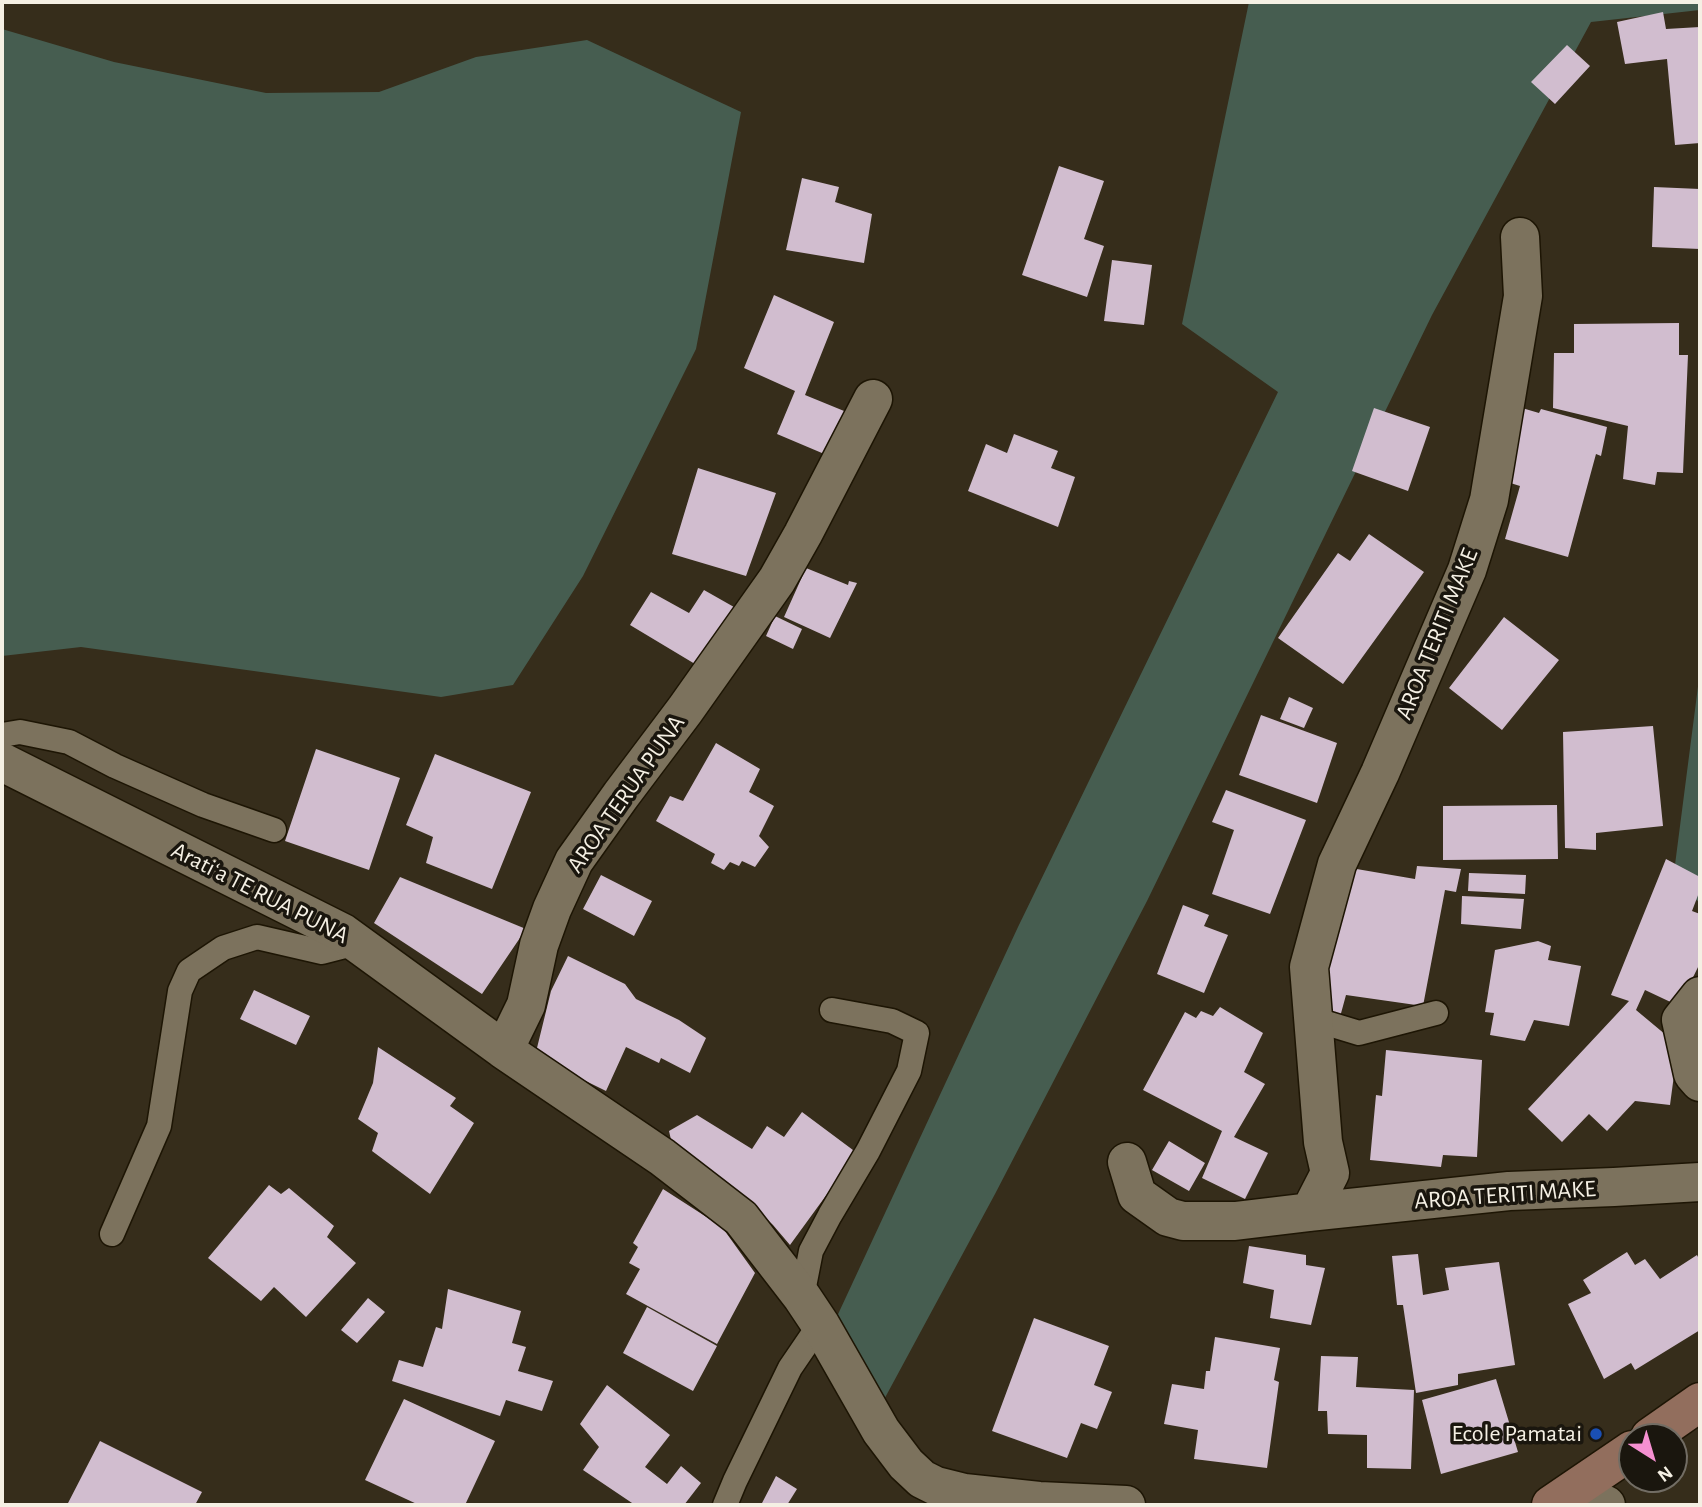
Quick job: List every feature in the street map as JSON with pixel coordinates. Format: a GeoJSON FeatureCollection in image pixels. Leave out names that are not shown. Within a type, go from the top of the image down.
{"type":"FeatureCollection","features":[{"type":"Feature","properties":{"kind":"main road"},"geometry":{"type":"LineString","coordinates":[[1670,1423],[1700,1402]]}},
{"type":"Feature","properties":{"kind":"main road"},"geometry":{"type":"LineString","coordinates":[[1577,1500],[1618,1463]]}},
{"type":"Feature","properties":{"kind":"street","name":"AROA TERITI MAKE"},"geometry":{"type":"LineString","coordinates":[[1310,1212],[1330,1173],[1323,1142],[1309,967],[1337,864],[1380,773],[1467,570],[1489,500],[1523,296],[1520,237]]}},
{"type":"Feature","properties":{"kind":"street","name":"AROA TERUA PUNA"},"geometry":{"type":"LineString","coordinates":[[504,1049],[526,1005],[539,945],[574,861],[777,580],[873,399]]}},
{"type":"Feature","properties":{"kind":"street","name":"Aratiʻa TE RUA PUNA"},"geometry":{"type":"LineString","coordinates":[[2,762],[343,933],[504,1049]]}},
{"type":"Feature","properties":{"kind":"street"},"geometry":{"type":"LineString","coordinates":[[1700,996],[1681,1020],[1693,1074],[1700,1082]]}},
{"type":"Feature","properties":{"kind":"street"},"geometry":{"type":"LineString","coordinates":[[504,1049],[662,1157],[741,1218],[811,1310],[881,1431],[906,1464],[922,1479],[936,1486],[964,1493],[1039,1501],[1126,1505]]}},
{"type":"Feature","properties":{"kind":"street","name":"AROA TERITI MAKE"},"geometry":{"type":"LineString","coordinates":[[1127,1162],[1137,1195],[1168,1217],[1183,1222],[1235,1222],[1509,1191],[1700,1182]]}},
{"type":"Feature","properties":{"kind":"lane"},"geometry":{"type":"LineString","coordinates":[[2,735],[20,732],[69,742],[115,766],[203,805],[274,830]]}},
{"type":"Feature","properties":{"kind":"lane"},"geometry":{"type":"LineString","coordinates":[[111,1234],[159,1126],[180,991],[189,971],[223,948],[257,937],[322,952],[357,943]]}},
{"type":"Feature","properties":{"kind":"lane"},"geometry":{"type":"LineString","coordinates":[[725,1505],[790,1368],[811,1310],[811,1251],[868,1151],[909,1071],[917,1033],[892,1021],[832,1010]]}},
{"type":"Feature","properties":{"kind":"lane"},"geometry":{"type":"LineString","coordinates":[[1313,1019],[1359,1032],[1436,1013]]}},
{"type":"Feature","properties":{"kind":"green space"},"geometry":{"type":"Polygon","coordinates":[[[1249,2],[1700,2],[1700,10],[1591,22],[1432,315],[1147,901],[995,1194],[880,1407],[833,1325],[1018,927],[1278,392],[1182,324],[1249,2]]]}},
{"type":"Feature","properties":{"kind":"green space"},"geometry":{"type":"Polygon","coordinates":[[[2,29],[114,62],[266,93],[379,92],[476,57],[587,40],[741,112],[696,349],[583,576],[513,685],[441,697],[81,647],[2,656],[2,29]]]}},
{"type":"Feature","properties":{"kind":"green space"},"geometry":{"type":"Polygon","coordinates":[[[1700,671],[1700,902],[1672,888],[1700,671]]]}},
{"type":"Feature","properties":{"kind":"building"},"geometry":{"type":"Polygon","coordinates":[[[1663,12],[1666,29],[1700,27],[1700,143],[1675,145],[1667,59],[1625,64],[1617,22],[1663,12]]]}},
{"type":"Feature","properties":{"kind":"building"},"geometry":{"type":"Polygon","coordinates":[[[1567,45],[1590,66],[1555,104],[1531,82],[1567,45]]]}},
{"type":"Feature","properties":{"kind":"building"},"geometry":{"type":"Polygon","coordinates":[[[1059,166],[1104,181],[1084,239],[1104,246],[1087,297],[1022,275],[1059,166]]]}},
{"type":"Feature","properties":{"kind":"building"},"geometry":{"type":"Polygon","coordinates":[[[802,178],[839,187],[835,202],[872,214],[864,263],[786,250],[802,178]]]}},
{"type":"Feature","properties":{"kind":"building"},"geometry":{"type":"Polygon","coordinates":[[[1654,187],[1700,189],[1700,249],[1652,247],[1654,187]]]}},
{"type":"Feature","properties":{"kind":"building"},"geometry":{"type":"Polygon","coordinates":[[[1112,260],[1152,265],[1144,325],[1104,321],[1112,260]]]}},
{"type":"Feature","properties":{"kind":"building"},"geometry":{"type":"Polygon","coordinates":[[[774,295],[834,322],[805,395],[849,413],[829,456],[777,434],[795,391],[744,368],[774,295]]]}},
{"type":"Feature","properties":{"kind":"building"},"geometry":{"type":"Polygon","coordinates":[[[1679,323],[1679,355],[1688,355],[1683,473],[1657,472],[1655,485],[1623,479],[1628,426],[1553,408],[1554,353],[1574,353],[1574,324],[1679,323]]]}},
{"type":"Feature","properties":{"kind":"building"},"geometry":{"type":"Polygon","coordinates":[[[1374,408],[1430,427],[1408,491],[1352,471],[1374,408]]]}},
{"type":"Feature","properties":{"kind":"building"},"geometry":{"type":"Polygon","coordinates":[[[1522,408],[1539,413],[1541,409],[1607,427],[1601,456],[1596,454],[1568,557],[1505,539],[1520,486],[1504,481],[1522,408]]]}},
{"type":"Feature","properties":{"kind":"building"},"geometry":{"type":"Polygon","coordinates":[[[1014,434],[1058,451],[1051,468],[1075,477],[1058,527],[968,491],[986,444],[1007,453],[1014,434]]]}},
{"type":"Feature","properties":{"kind":"building"},"geometry":{"type":"Polygon","coordinates":[[[698,468],[776,493],[746,576],[672,554],[698,468]]]}},
{"type":"Feature","properties":{"kind":"building"},"geometry":{"type":"Polygon","coordinates":[[[1369,534],[1424,572],[1343,684],[1278,638],[1338,553],[1350,561],[1369,534]]]}},
{"type":"Feature","properties":{"kind":"building"},"geometry":{"type":"Polygon","coordinates":[[[806,568],[848,585],[849,581],[857,583],[830,638],[784,617],[806,568]]]}},
{"type":"Feature","properties":{"kind":"building"},"geometry":{"type":"Polygon","coordinates":[[[704,590],[741,611],[705,670],[630,625],[651,592],[689,613],[704,590]]]}},
{"type":"Feature","properties":{"kind":"building"},"geometry":{"type":"Polygon","coordinates":[[[775,616],[802,629],[793,649],[766,636],[775,616]]]}},
{"type":"Feature","properties":{"kind":"building"},"geometry":{"type":"Polygon","coordinates":[[[1504,617],[1559,660],[1502,730],[1449,688],[1504,617]]]}},
{"type":"Feature","properties":{"kind":"building"},"geometry":{"type":"Polygon","coordinates":[[[1289,697],[1313,708],[1304,728],[1280,719],[1289,697]]]}},
{"type":"Feature","properties":{"kind":"building"},"geometry":{"type":"Polygon","coordinates":[[[1261,715],[1337,743],[1317,803],[1239,775],[1261,715]]]}},
{"type":"Feature","properties":{"kind":"building"},"geometry":{"type":"Polygon","coordinates":[[[1653,726],[1663,826],[1596,833],[1596,850],[1565,848],[1563,732],[1653,726]]]}},
{"type":"Feature","properties":{"kind":"building"},"geometry":{"type":"Polygon","coordinates":[[[716,743],[760,769],[749,792],[774,806],[759,836],[769,847],[755,867],[742,861],[739,866],[730,862],[724,870],[711,863],[715,854],[656,821],[670,796],[683,801],[716,743]]]}},
{"type":"Feature","properties":{"kind":"building"},"geometry":{"type":"Polygon","coordinates":[[[316,749],[400,778],[369,870],[285,841],[316,749]]]}},
{"type":"Feature","properties":{"kind":"building"},"geometry":{"type":"Polygon","coordinates":[[[435,754],[531,792],[492,889],[426,863],[433,837],[406,825],[435,754]]]}},
{"type":"Feature","properties":{"kind":"building"},"geometry":{"type":"Polygon","coordinates":[[[1226,790],[1306,820],[1270,914],[1212,894],[1234,830],[1212,822],[1226,790]]]}},
{"type":"Feature","properties":{"kind":"building"},"geometry":{"type":"Polygon","coordinates":[[[1557,805],[1558,859],[1443,860],[1443,806],[1557,805]]]}},
{"type":"Feature","properties":{"kind":"building"},"geometry":{"type":"Polygon","coordinates":[[[1666,859],[1700,877],[1700,890],[1692,911],[1700,914],[1700,963],[1679,1006],[1645,990],[1636,1010],[1678,1045],[1670,1105],[1635,1101],[1607,1131],[1589,1114],[1562,1142],[1528,1109],[1629,1001],[1611,995],[1666,859]]]}},
{"type":"Feature","properties":{"kind":"building"},"geometry":{"type":"Polygon","coordinates":[[[1417,866],[1461,869],[1456,892],[1445,890],[1423,1006],[1346,995],[1340,1017],[1318,1020],[1345,867],[1415,879],[1417,866]]]}},
{"type":"Feature","properties":{"kind":"building"},"geometry":{"type":"Polygon","coordinates":[[[1469,873],[1526,875],[1525,894],[1468,891],[1469,873]]]}},
{"type":"Feature","properties":{"kind":"building"},"geometry":{"type":"Polygon","coordinates":[[[601,875],[652,901],[634,936],[583,909],[601,875]]]}},
{"type":"Feature","properties":{"kind":"building"},"geometry":{"type":"Polygon","coordinates":[[[400,877],[526,929],[482,994],[374,923],[400,877]]]}},
{"type":"Feature","properties":{"kind":"building"},"geometry":{"type":"Polygon","coordinates":[[[1462,896],[1524,899],[1521,929],[1461,924],[1462,896]]]}},
{"type":"Feature","properties":{"kind":"building"},"geometry":{"type":"Polygon","coordinates":[[[1183,905],[1209,915],[1204,926],[1228,935],[1204,993],[1157,974],[1183,905]]]}},
{"type":"Feature","properties":{"kind":"building"},"geometry":{"type":"Polygon","coordinates":[[[1538,941],[1551,946],[1548,960],[1581,966],[1569,1026],[1534,1020],[1525,1041],[1490,1035],[1494,1013],[1485,1012],[1495,950],[1538,941]]]}},
{"type":"Feature","properties":{"kind":"building"},"geometry":{"type":"Polygon","coordinates":[[[568,956],[625,984],[636,999],[679,1020],[706,1038],[690,1073],[661,1058],[659,1063],[626,1047],[606,1091],[535,1056],[551,991],[568,956]]]}},
{"type":"Feature","properties":{"kind":"building"},"geometry":{"type":"Polygon","coordinates":[[[254,990],[310,1016],[296,1045],[240,1019],[254,990]]]}},
{"type":"Feature","properties":{"kind":"building"},"geometry":{"type":"Polygon","coordinates":[[[1220,1007],[1263,1033],[1244,1072],[1265,1084],[1234,1137],[1268,1153],[1245,1199],[1202,1178],[1222,1131],[1143,1090],[1185,1012],[1196,1018],[1201,1011],[1213,1016],[1220,1007]]]}},
{"type":"Feature","properties":{"kind":"building"},"geometry":{"type":"Polygon","coordinates":[[[378,1047],[456,1098],[450,1106],[474,1123],[430,1194],[372,1151],[378,1133],[358,1119],[373,1083],[378,1047]]]}},
{"type":"Feature","properties":{"kind":"building"},"geometry":{"type":"Polygon","coordinates":[[[1386,1050],[1482,1060],[1477,1157],[1443,1155],[1441,1167],[1370,1160],[1376,1095],[1382,1096],[1386,1050]]]}},
{"type":"Feature","properties":{"kind":"building"},"geometry":{"type":"Polygon","coordinates":[[[802,1112],[857,1153],[790,1245],[739,1193],[674,1153],[669,1131],[697,1115],[752,1149],[767,1126],[784,1137],[802,1112]]]}},
{"type":"Feature","properties":{"kind":"building"},"geometry":{"type":"Polygon","coordinates":[[[1169,1141],[1205,1163],[1189,1191],[1152,1170],[1169,1141]]]}},
{"type":"Feature","properties":{"kind":"building"},"geometry":{"type":"Polygon","coordinates":[[[269,1185],[281,1194],[289,1188],[334,1226],[327,1237],[356,1263],[306,1317],[274,1287],[261,1301],[208,1258],[269,1185]]]}},
{"type":"Feature","properties":{"kind":"building"},"geometry":{"type":"Polygon","coordinates":[[[663,1189],[722,1227],[755,1273],[717,1344],[626,1294],[640,1269],[629,1263],[638,1247],[633,1243],[663,1189]]]}},
{"type":"Feature","properties":{"kind":"building"},"geometry":{"type":"Polygon","coordinates":[[[1249,1246],[1306,1255],[1306,1265],[1325,1268],[1311,1325],[1270,1318],[1274,1290],[1243,1283],[1249,1246]]]}},
{"type":"Feature","properties":{"kind":"building"},"geometry":{"type":"Polygon","coordinates":[[[1627,1252],[1635,1265],[1645,1259],[1660,1279],[1697,1255],[1700,1261],[1700,1330],[1635,1370],[1631,1363],[1604,1379],[1568,1304],[1591,1293],[1583,1280],[1627,1252]]]}},
{"type":"Feature","properties":{"kind":"building"},"geometry":{"type":"Polygon","coordinates":[[[1418,1254],[1423,1295],[1449,1290],[1445,1268],[1499,1262],[1515,1365],[1458,1374],[1458,1385],[1416,1393],[1403,1305],[1397,1305],[1392,1256],[1418,1254]]]}},
{"type":"Feature","properties":{"kind":"building"},"geometry":{"type":"Polygon","coordinates":[[[448,1289],[521,1311],[512,1343],[526,1347],[518,1371],[553,1381],[542,1411],[506,1400],[500,1416],[392,1381],[399,1360],[423,1367],[436,1327],[442,1329],[448,1289]]]}},
{"type":"Feature","properties":{"kind":"building"},"geometry":{"type":"Polygon","coordinates":[[[368,1298],[385,1312],[357,1343],[341,1330],[368,1298]]]}},
{"type":"Feature","properties":{"kind":"building"},"geometry":{"type":"Polygon","coordinates":[[[647,1307],[717,1346],[693,1391],[623,1353],[647,1307]]]}},
{"type":"Feature","properties":{"kind":"building"},"geometry":{"type":"Polygon","coordinates":[[[1034,1318],[1109,1346],[1094,1385],[1112,1392],[1097,1429],[1081,1423],[1067,1458],[992,1431],[1034,1318]]]}},
{"type":"Feature","properties":{"kind":"building"},"geometry":{"type":"Polygon","coordinates":[[[1215,1337],[1280,1348],[1274,1380],[1279,1382],[1267,1468],[1194,1459],[1198,1430],[1164,1424],[1172,1384],[1204,1389],[1206,1371],[1210,1371],[1215,1337]]]}},
{"type":"Feature","properties":{"kind":"building"},"geometry":{"type":"Polygon","coordinates":[[[1321,1356],[1358,1357],[1356,1387],[1414,1390],[1411,1469],[1367,1468],[1367,1435],[1328,1434],[1327,1411],[1318,1411],[1321,1356]]]}},
{"type":"Feature","properties":{"kind":"building"},"geometry":{"type":"Polygon","coordinates":[[[1496,1379],[1518,1452],[1441,1474],[1422,1400],[1496,1379]]]}},
{"type":"Feature","properties":{"kind":"building"},"geometry":{"type":"Polygon","coordinates":[[[607,1385],[670,1435],[645,1467],[667,1484],[681,1466],[701,1483],[684,1505],[635,1505],[583,1470],[599,1447],[580,1424],[607,1385]]]}},
{"type":"Feature","properties":{"kind":"building"},"geometry":{"type":"Polygon","coordinates":[[[404,1399],[495,1441],[465,1505],[419,1505],[365,1480],[404,1399]]]}},
{"type":"Feature","properties":{"kind":"building"},"geometry":{"type":"Polygon","coordinates":[[[100,1441],[202,1492],[195,1505],[67,1505],[100,1441]]]}},
{"type":"Feature","properties":{"kind":"building"},"geometry":{"type":"Polygon","coordinates":[[[776,1476],[797,1489],[787,1505],[761,1505],[776,1476]]]}},
{"type":"Feature","properties":{"kind":"place","name":"Ecole Pamatai"},"geometry":{"type":"Point","coordinates":[1596,1434]}}]}
